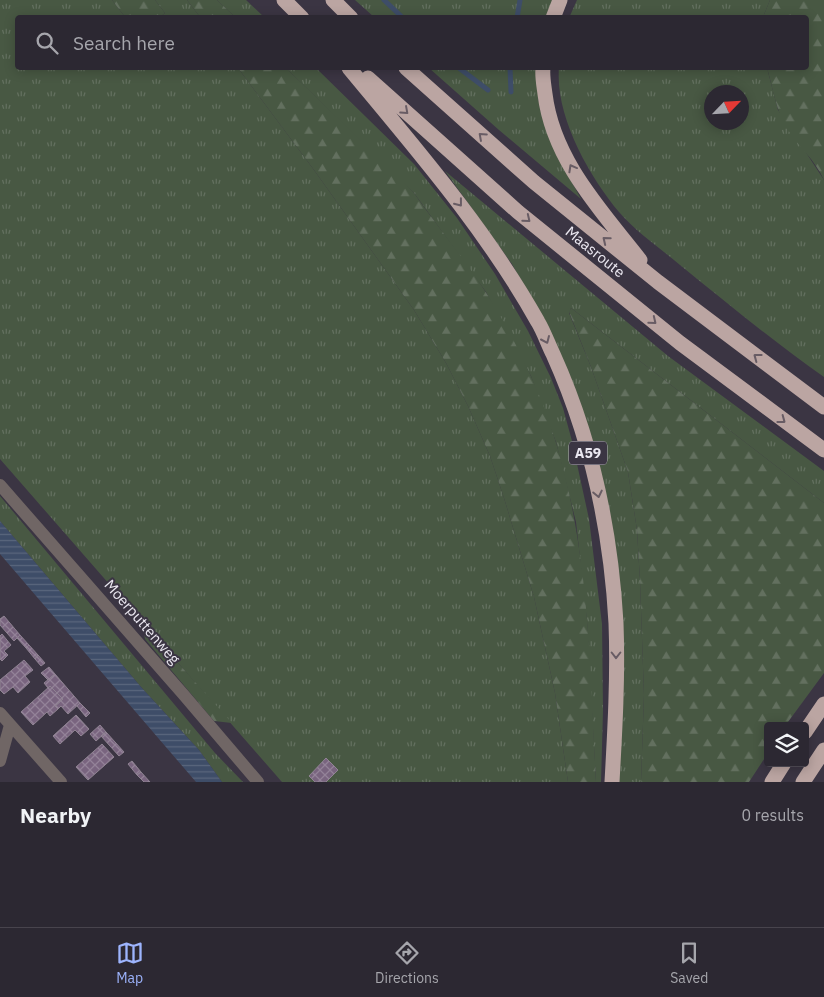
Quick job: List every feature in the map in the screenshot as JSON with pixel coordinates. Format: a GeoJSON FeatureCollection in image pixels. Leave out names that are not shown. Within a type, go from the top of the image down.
{"type":"FeatureCollection","features":[{"type":"Feature","properties":{"kind":"highway"},"geometry":{"type":"LineString","coordinates":[[284,0],[299,15]]}},
{"type":"Feature","properties":{"kind":"highway"},"geometry":{"type":"LineString","coordinates":[[333,0],[348,15]]}},
{"type":"Feature","properties":{"kind":"highway"},"geometry":{"type":"LineString","coordinates":[[554,15],[560,0]]}},
{"type":"Feature","properties":{"kind":"highway","name":"A59"},"geometry":{"type":"LineString","coordinates":[[351,70],[462,207],[506,268],[539,324],[570,396],[584,439],[597,491],[609,553],[616,624],[616,712],[612,782]]}},
{"type":"Feature","properties":{"kind":"highway","name":"Maasroute"},"geometry":{"type":"LineString","coordinates":[[357,70],[518,212],[680,343],[824,450]]}},
{"type":"Feature","properties":{"kind":"highway","name":"Maasroute"},"geometry":{"type":"LineString","coordinates":[[408,70],[534,182],[658,282],[824,406]]}},
{"type":"Feature","properties":{"kind":"highway"},"geometry":{"type":"LineString","coordinates":[[544,70],[547,110],[558,143],[572,170],[586,192],[658,282]]}},
{"type":"Feature","properties":{"kind":"highway"},"geometry":{"type":"LineString","coordinates":[[809,726],[824,704]]}},
{"type":"Feature","properties":{"kind":"highway"},"geometry":{"type":"LineString","coordinates":[[803,782],[824,750]]}},
{"type":"Feature","properties":{"kind":"highway"},"geometry":{"type":"LineString","coordinates":[[772,782],[781,767]]}},
{"type":"Feature","properties":{"kind":"street","name":"Moerputtenweg"},"geometry":{"type":"LineString","coordinates":[[0,485],[258,782]]}},
{"type":"Feature","properties":{"kind":"street"},"geometry":{"type":"LineString","coordinates":[[0,713],[61,782]]}},
{"type":"Feature","properties":{"kind":"street"},"geometry":{"type":"LineString","coordinates":[[0,760],[10,725]]}},
{"type":"Feature","properties":{"kind":"green space"},"geometry":{"type":"Polygon","coordinates":[[[0,0],[112,0],[123,15],[15,15],[15,70],[239,70],[414,310],[446,363],[468,406],[490,456],[534,597],[555,693],[568,782],[282,782],[0,459],[0,0]]]}},
{"type":"Feature","properties":{"kind":"green space"},"geometry":{"type":"Polygon","coordinates":[[[112,0],[155,0],[165,13],[162,15],[123,15],[112,0]]]}},
{"type":"Feature","properties":{"kind":"green space"},"geometry":{"type":"Polygon","coordinates":[[[155,0],[187,0],[198,15],[162,15],[165,13],[155,0]]]}},
{"type":"Feature","properties":{"kind":"green space"},"geometry":{"type":"Polygon","coordinates":[[[187,0],[217,0],[233,15],[198,15],[187,0]]]}},
{"type":"Feature","properties":{"kind":"green space"},"geometry":{"type":"Polygon","coordinates":[[[217,0],[246,0],[262,15],[233,15],[217,0]]]}},
{"type":"Feature","properties":{"kind":"green space"},"geometry":{"type":"Polygon","coordinates":[[[355,0],[555,0],[549,15],[372,15],[355,0]]]}},
{"type":"Feature","properties":{"kind":"green space"},"geometry":{"type":"Polygon","coordinates":[[[577,0],[770,0],[764,15],[570,15],[577,0]]]}},
{"type":"Feature","properties":{"kind":"green space"},"geometry":{"type":"Polygon","coordinates":[[[770,0],[824,0],[824,180],[784,123],[768,70],[809,70],[809,15],[764,15],[770,0]]]}},
{"type":"Feature","properties":{"kind":"green space"},"geometry":{"type":"Polygon","coordinates":[[[239,70],[288,70],[400,178],[414,193],[477,278],[520,353],[549,423],[564,472],[575,523],[588,626],[596,782],[568,782],[555,693],[534,597],[490,456],[468,406],[446,363],[414,310],[239,70]]]}},
{"type":"Feature","properties":{"kind":"green space"},"geometry":{"type":"Polygon","coordinates":[[[288,70],[318,70],[414,164],[457,218],[495,274],[528,331],[551,378],[563,408],[572,441],[589,519],[602,624],[603,710],[601,782],[596,782],[587,621],[576,522],[556,442],[531,376],[486,292],[414,193],[288,70]]]}},
{"type":"Feature","properties":{"kind":"green space"},"geometry":{"type":"Polygon","coordinates":[[[431,70],[539,70],[539,103],[546,128],[556,152],[581,199],[431,70]]]}},
{"type":"Feature","properties":{"kind":"green space"},"geometry":{"type":"Polygon","coordinates":[[[559,70],[768,70],[778,110],[824,180],[824,377],[733,308],[640,233],[619,212],[596,181],[568,125],[562,106],[559,70]]]}},
{"type":"Feature","properties":{"kind":"green space"},"geometry":{"type":"Polygon","coordinates":[[[445,171],[668,356],[824,471],[824,503],[571,308],[569,313],[591,367],[628,472],[637,530],[644,695],[641,782],[619,782],[615,553],[544,322],[512,264],[445,171]]]}},
{"type":"Feature","properties":{"kind":"green space"},"geometry":{"type":"Polygon","coordinates":[[[571,308],[824,503],[824,673],[788,722],[764,722],[764,759],[749,782],[641,782],[644,695],[637,530],[628,472],[591,367],[569,312],[571,308]]]}},
{"type":"Feature","properties":{"kind":"green space"},"geometry":{"type":"Polygon","coordinates":[[[0,496],[215,753],[243,782],[222,782],[199,750],[141,687],[0,521],[0,496]]]}},
{"type":"Feature","properties":{"kind":"green space"},"geometry":{"type":"Polygon","coordinates":[[[142,623],[232,723],[214,721],[145,639],[142,623]]]}},
{"type":"Feature","properties":{"kind":"water"},"geometry":{"type":"Polygon","coordinates":[[[0,521],[141,687],[199,750],[222,782],[196,782],[0,554],[0,521]]]}},
{"type":"Feature","properties":{"kind":"building"},"geometry":{"type":"Polygon","coordinates":[[[4,616],[20,635],[14,641],[0,625],[0,619],[4,616]]]}},
{"type":"Feature","properties":{"kind":"building"},"geometry":{"type":"Polygon","coordinates":[[[2,634],[11,645],[4,651],[8,655],[2,661],[0,659],[0,636],[2,634]]]}},
{"type":"Feature","properties":{"kind":"building"},"geometry":{"type":"Polygon","coordinates":[[[20,635],[29,645],[26,648],[17,638],[20,635]]]}},
{"type":"Feature","properties":{"kind":"building"},"geometry":{"type":"Polygon","coordinates":[[[29,645],[38,655],[35,659],[26,648],[29,645]]]}},
{"type":"Feature","properties":{"kind":"building"},"geometry":{"type":"Polygon","coordinates":[[[38,655],[45,663],[41,666],[35,659],[38,655]]]}},
{"type":"Feature","properties":{"kind":"building"},"geometry":{"type":"Polygon","coordinates":[[[24,660],[33,670],[25,676],[30,682],[18,693],[13,687],[4,694],[0,690],[0,680],[24,660]]]}},
{"type":"Feature","properties":{"kind":"building"},"geometry":{"type":"Polygon","coordinates":[[[49,667],[55,674],[48,680],[41,673],[49,667]]]}},
{"type":"Feature","properties":{"kind":"building"},"geometry":{"type":"Polygon","coordinates":[[[55,674],[80,703],[68,714],[61,706],[58,709],[55,706],[63,699],[50,686],[48,688],[44,683],[55,674]]]}},
{"type":"Feature","properties":{"kind":"building"},"geometry":{"type":"Polygon","coordinates":[[[50,686],[63,699],[55,706],[58,709],[50,716],[47,712],[33,725],[21,712],[50,686]]]}},
{"type":"Feature","properties":{"kind":"building"},"geometry":{"type":"Polygon","coordinates":[[[80,703],[90,713],[86,717],[77,706],[80,703]]]}},
{"type":"Feature","properties":{"kind":"building"},"geometry":{"type":"Polygon","coordinates":[[[76,715],[89,729],[81,736],[75,730],[60,744],[53,736],[76,715]]]}},
{"type":"Feature","properties":{"kind":"building"},"geometry":{"type":"Polygon","coordinates":[[[100,725],[106,732],[96,741],[90,734],[100,725]]]}},
{"type":"Feature","properties":{"kind":"building"},"geometry":{"type":"Polygon","coordinates":[[[106,732],[124,752],[119,756],[101,736],[106,732]]]}},
{"type":"Feature","properties":{"kind":"building"},"geometry":{"type":"Polygon","coordinates":[[[102,744],[114,757],[88,780],[76,767],[102,744]]]}},
{"type":"Feature","properties":{"kind":"building"},"geometry":{"type":"Polygon","coordinates":[[[326,758],[338,770],[326,782],[315,782],[309,776],[326,758]]]}},
{"type":"Feature","properties":{"kind":"building"},"geometry":{"type":"Polygon","coordinates":[[[132,761],[141,772],[137,775],[128,764],[132,761]]]}},
{"type":"Feature","properties":{"kind":"building"},"geometry":{"type":"Polygon","coordinates":[[[141,772],[150,782],[144,782],[137,775],[141,772]]]}},
{"type":"Feature","properties":{"kind":"waterway"},"geometry":{"type":"LineString","coordinates":[[384,0],[400,15]]}},
{"type":"Feature","properties":{"kind":"waterway"},"geometry":{"type":"LineString","coordinates":[[518,15],[520,0]]}},
{"type":"Feature","properties":{"kind":"waterway"},"geometry":{"type":"LineString","coordinates":[[462,70],[488,90]]}},
{"type":"Feature","properties":{"kind":"waterway"},"geometry":{"type":"LineString","coordinates":[[510,70],[511,92]]}}]}
